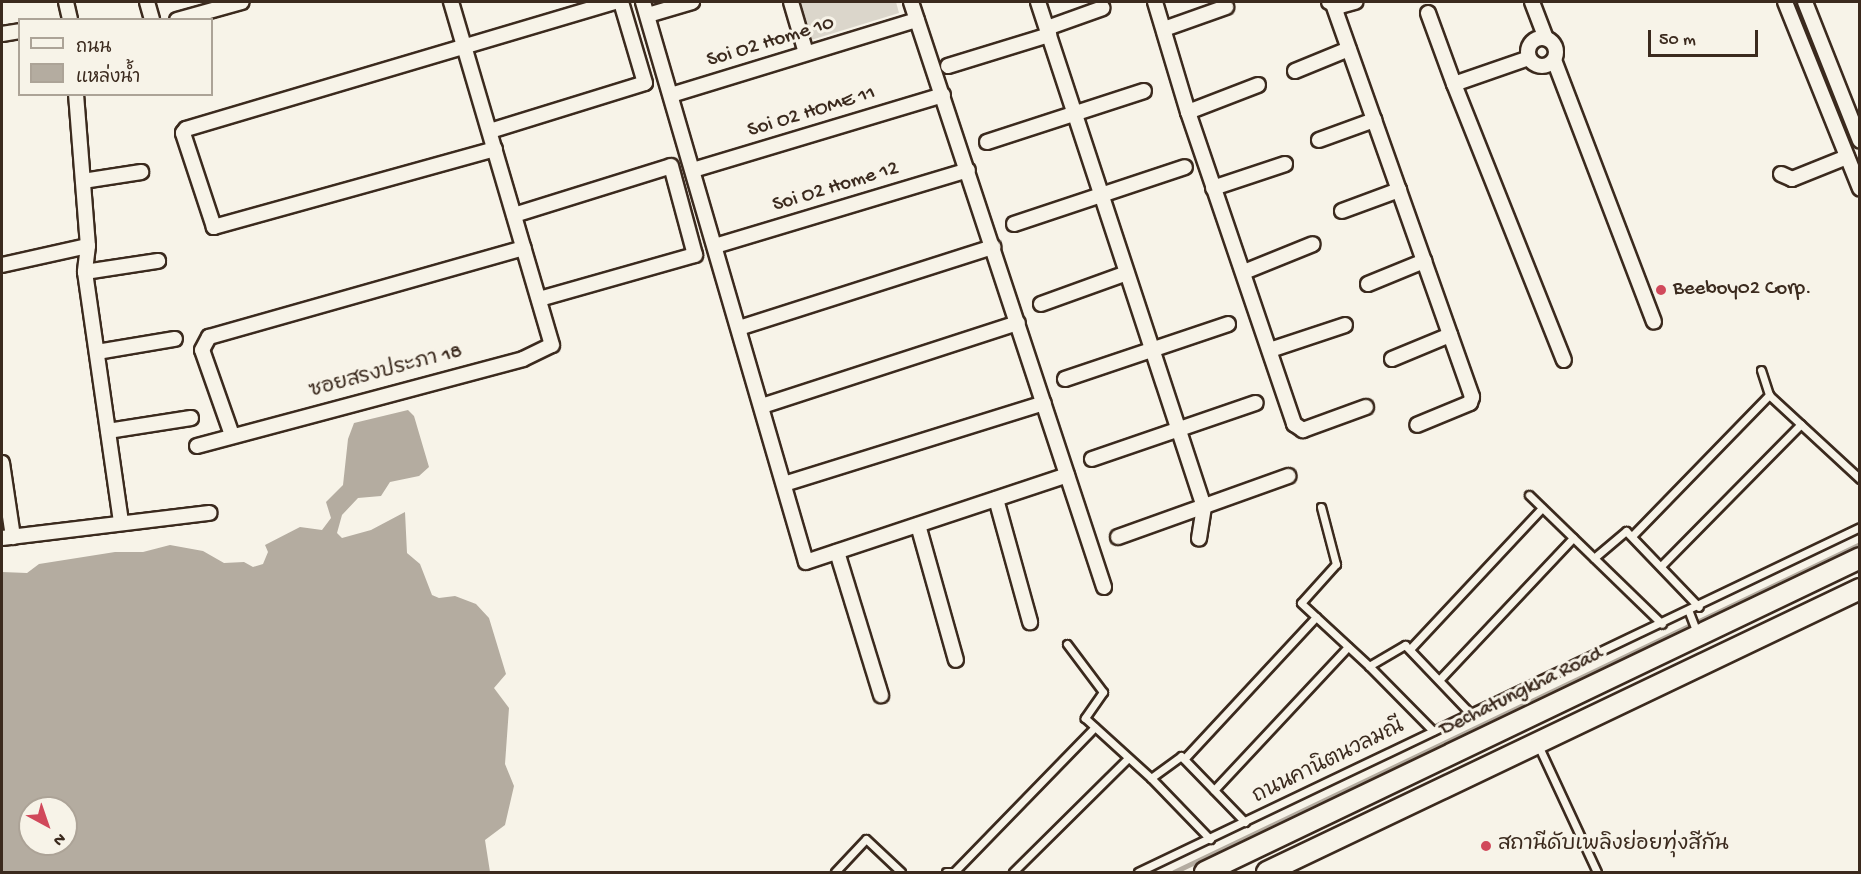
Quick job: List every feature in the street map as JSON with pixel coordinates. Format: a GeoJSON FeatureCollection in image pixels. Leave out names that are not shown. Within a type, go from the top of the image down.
{"type":"FeatureCollection","features":[{"type":"Feature","properties":{"kind":"street"},"geometry":{"type":"LineString","coordinates":[[66,2],[70,18]]}},
{"type":"Feature","properties":{"kind":"street"},"geometry":{"type":"LineString","coordinates":[[147,2],[151,18]]}},
{"type":"Feature","properties":{"kind":"street"},"geometry":{"type":"LineString","coordinates":[[184,18],[242,2]]}},
{"type":"Feature","properties":{"kind":"street"},"geometry":{"type":"LineString","coordinates":[[451,2],[539,299],[695,255],[671,166],[514,214]]}},
{"type":"Feature","properties":{"kind":"street"},"geometry":{"type":"LineString","coordinates":[[495,149],[220,227],[210,222],[183,137],[186,129],[614,2]]}},
{"type":"Feature","properties":{"kind":"street"},"geometry":{"type":"LineString","coordinates":[[490,131],[645,83],[621,2]]}},
{"type":"Feature","properties":{"kind":"street"},"geometry":{"type":"LineString","coordinates":[[692,2],[646,8],[806,562],[1068,475]]}},
{"type":"Feature","properties":{"kind":"street"},"geometry":{"type":"LineString","coordinates":[[791,2],[806,53]]}},
{"type":"Feature","properties":{"kind":"street"},"geometry":{"type":"LineString","coordinates":[[911,2],[1104,587]]}},
{"type":"Feature","properties":{"kind":"street"},"geometry":{"type":"LineString","coordinates":[[1038,2],[1204,507],[1199,539]]}},
{"type":"Feature","properties":{"kind":"street"},"geometry":{"type":"LineString","coordinates":[[1155,2],[1213,189],[1298,428],[1303,430],[1366,406]]}},
{"type":"Feature","properties":{"kind":"street"},"geometry":{"type":"LineString","coordinates":[[1331,3],[1346,6],[1354,2]]}},
{"type":"Feature","properties":{"kind":"street"},"geometry":{"type":"LineString","coordinates":[[1532,2],[1546,38],[1555,47],[1554,60],[1654,322]]}},
{"type":"Feature","properties":{"kind":"street"},"geometry":{"type":"LineString","coordinates":[[1785,2],[1860,189]]}},
{"type":"Feature","properties":{"kind":"street"},"geometry":{"type":"LineString","coordinates":[[1804,2],[1859,137]]}},
{"type":"Feature","properties":{"kind":"street"},"geometry":{"type":"LineString","coordinates":[[1331,3],[1472,397],[1470,403],[1417,425]]}},
{"type":"Feature","properties":{"kind":"street"},"geometry":{"type":"LineString","coordinates":[[1164,29],[1226,7]]}},
{"type":"Feature","properties":{"kind":"street"},"geometry":{"type":"LineString","coordinates":[[948,66],[1048,31],[1103,8]]}},
{"type":"Feature","properties":{"kind":"street"},"geometry":{"type":"LineString","coordinates":[[1428,14],[1564,360]]}},
{"type":"Feature","properties":{"kind":"street","name":"Soi O2 Home 10"},"geometry":{"type":"LineString","coordinates":[[671,95],[917,20]]}},
{"type":"Feature","properties":{"kind":"street"},"geometry":{"type":"LineString","coordinates":[[2,34],[18,31]]}},
{"type":"Feature","properties":{"kind":"street"},"geometry":{"type":"LineString","coordinates":[[1529,58],[1531,43],[1546,38]]}},
{"type":"Feature","properties":{"kind":"street"},"geometry":{"type":"LineString","coordinates":[[1295,71],[1349,49]]}},
{"type":"Feature","properties":{"kind":"street"},"geometry":{"type":"LineString","coordinates":[[1454,84],[1529,58]]}},
{"type":"Feature","properties":{"kind":"street"},"geometry":{"type":"LineString","coordinates":[[1529,58],[1538,66],[1554,60]]}},
{"type":"Feature","properties":{"kind":"street"},"geometry":{"type":"LineString","coordinates":[[1188,112],[1258,85]]}},
{"type":"Feature","properties":{"kind":"street"},"geometry":{"type":"LineString","coordinates":[[987,142],[1074,111],[1144,92]]}},
{"type":"Feature","properties":{"kind":"street","name":"Soi O2 HOME 11"},"geometry":{"type":"LineString","coordinates":[[693,170],[943,95]]}},
{"type":"Feature","properties":{"kind":"street"},"geometry":{"type":"LineString","coordinates":[[76,96],[88,246],[85,272],[122,522]]}},
{"type":"Feature","properties":{"kind":"street"},"geometry":{"type":"LineString","coordinates":[[1319,140],[1374,120]]}},
{"type":"Feature","properties":{"kind":"street"},"geometry":{"type":"LineString","coordinates":[[1781,174],[1792,179],[1846,157]]}},
{"type":"Feature","properties":{"kind":"street"},"geometry":{"type":"LineString","coordinates":[[1213,189],[1285,164]]}},
{"type":"Feature","properties":{"kind":"street"},"geometry":{"type":"LineString","coordinates":[[1014,224],[1101,193],[1185,167]]}},
{"type":"Feature","properties":{"kind":"street","name":"Soi O2 Home 12"},"geometry":{"type":"LineString","coordinates":[[716,246],[968,170]]}},
{"type":"Feature","properties":{"kind":"street"},"geometry":{"type":"LineString","coordinates":[[83,181],[141,172]]}},
{"type":"Feature","properties":{"kind":"street"},"geometry":{"type":"LineString","coordinates":[[1342,211],[1399,190]]}},
{"type":"Feature","properties":{"kind":"street"},"geometry":{"type":"LineString","coordinates":[[1244,272],[1313,244]]}},
{"type":"Feature","properties":{"kind":"street"},"geometry":{"type":"LineString","coordinates":[[2,264],[88,246]]}},
{"type":"Feature","properties":{"kind":"street"},"geometry":{"type":"LineString","coordinates":[[739,328],[993,247]]}},
{"type":"Feature","properties":{"kind":"street"},"geometry":{"type":"LineString","coordinates":[[232,435],[202,350],[209,337],[524,248]]}},
{"type":"Feature","properties":{"kind":"street"},"geometry":{"type":"LineString","coordinates":[[85,272],[158,261]]}},
{"type":"Feature","properties":{"kind":"street"},"geometry":{"type":"LineString","coordinates":[[1368,284],[1424,261]]}},
{"type":"Feature","properties":{"kind":"street"},"geometry":{"type":"LineString","coordinates":[[1041,304],[1127,273]]}},
{"type":"Feature","properties":{"kind":"street","name":"ซอยสรงประภา 18"},"geometry":{"type":"LineString","coordinates":[[197,446],[550,349],[553,341],[539,299]]}},
{"type":"Feature","properties":{"kind":"street"},"geometry":{"type":"LineString","coordinates":[[762,406],[1018,323]]}},
{"type":"Feature","properties":{"kind":"street"},"geometry":{"type":"LineString","coordinates":[[1065,379],[1228,324]]}},
{"type":"Feature","properties":{"kind":"street"},"geometry":{"type":"LineString","coordinates":[[1270,350],[1345,325]]}},
{"type":"Feature","properties":{"kind":"street"},"geometry":{"type":"LineString","coordinates":[[1392,359],[1450,334]]}},
{"type":"Feature","properties":{"kind":"street"},"geometry":{"type":"LineString","coordinates":[[97,352],[175,339]]}},
{"type":"Feature","properties":{"kind":"street"},"geometry":{"type":"LineString","coordinates":[[784,484],[1044,403]]}},
{"type":"Feature","properties":{"kind":"street"},"geometry":{"type":"LineString","coordinates":[[1092,459],[1256,403]]}},
{"type":"Feature","properties":{"kind":"street"},"geometry":{"type":"LineString","coordinates":[[108,431],[191,418]]}},
{"type":"Feature","properties":{"kind":"street"},"geometry":{"type":"LineString","coordinates":[[2,463],[7,538],[122,522],[210,513]]}},
{"type":"Feature","properties":{"kind":"street"},"geometry":{"type":"LineString","coordinates":[[1118,537],[1288,476]]}},
{"type":"Feature","properties":{"kind":"street"},"geometry":{"type":"LineString","coordinates":[[996,499],[1030,622]]}},
{"type":"Feature","properties":{"kind":"street"},"geometry":{"type":"LineString","coordinates":[[918,525],[956,660]]}},
{"type":"Feature","properties":{"kind":"street"},"geometry":{"type":"LineString","coordinates":[[837,552],[881,695]]}},
{"type":"Feature","properties":{"kind":"street","name":"Dechatungkha Road"},"geometry":{"type":"LineString","coordinates":[[1212,871],[1694,624],[1860,558]]}},
{"type":"Feature","properties":{"kind":"street"},"geometry":{"type":"LineString","coordinates":[[1267,873],[1860,589]]}},
{"type":"Feature","properties":{"kind":"lane"},"geometry":{"type":"LineString","coordinates":[[1841,142],[1859,137]]}},
{"type":"Feature","properties":{"kind":"lane"},"geometry":{"type":"LineString","coordinates":[[1761,370],[1769,395],[1860,479]]}},
{"type":"Feature","properties":{"kind":"lane"},"geometry":{"type":"LineString","coordinates":[[1632,536],[1769,395]]}},
{"type":"Feature","properties":{"kind":"lane"},"geometry":{"type":"LineString","coordinates":[[1661,566],[1801,424]]}},
{"type":"Feature","properties":{"kind":"lane"},"geometry":{"type":"LineString","coordinates":[[1529,495],[1662,624]]}},
{"type":"Feature","properties":{"kind":"lane"},"geometry":{"type":"LineString","coordinates":[[1321,507],[1336,564],[1301,603],[1369,666],[1433,731]]}},
{"type":"Feature","properties":{"kind":"lane"},"geometry":{"type":"LineString","coordinates":[[1410,649],[1542,508]]}},
{"type":"Feature","properties":{"kind":"lane","name":"ถนนคานิตนวลมณี"},"geometry":{"type":"LineString","coordinates":[[1138,873],[1470,713],[1662,624],[1694,624],[1699,607],[1860,527]]}},
{"type":"Feature","properties":{"kind":"lane"},"geometry":{"type":"LineString","coordinates":[[1593,558],[1620,533],[1626,531],[1699,607]]}},
{"type":"Feature","properties":{"kind":"lane"},"geometry":{"type":"LineString","coordinates":[[1440,679],[1573,538]]}},
{"type":"Feature","properties":{"kind":"lane"},"geometry":{"type":"LineString","coordinates":[[1184,759],[1316,617]]}},
{"type":"Feature","properties":{"kind":"lane"},"geometry":{"type":"LineString","coordinates":[[1067,644],[1103,692],[1085,718],[1151,778],[1210,839]]}},
{"type":"Feature","properties":{"kind":"lane"},"geometry":{"type":"LineString","coordinates":[[1369,666],[1402,646],[1410,649],[1470,713]]}},
{"type":"Feature","properties":{"kind":"lane"},"geometry":{"type":"LineString","coordinates":[[1214,790],[1348,647]]}},
{"type":"Feature","properties":{"kind":"lane"},"geometry":{"type":"LineString","coordinates":[[946,873],[953,873],[1095,727]]}},
{"type":"Feature","properties":{"kind":"lane"},"geometry":{"type":"LineString","coordinates":[[1537,743],[1597,873]]}},
{"type":"Feature","properties":{"kind":"lane"},"geometry":{"type":"LineString","coordinates":[[1151,778],[1179,756],[1245,822]]}},
{"type":"Feature","properties":{"kind":"lane"},"geometry":{"type":"LineString","coordinates":[[1013,873],[1128,758]]}},
{"type":"Feature","properties":{"kind":"lane"},"geometry":{"type":"LineString","coordinates":[[835,873],[866,839],[901,873]]}},
{"type":"Feature","properties":{"kind":"shaded area"},"geometry":{"type":"Polygon","coordinates":[[[799,2],[896,2],[899,13],[811,40],[799,2]]]}},
{"type":"Feature","properties":{"kind":"water"},"geometry":{"type":"Polygon","coordinates":[[[408,410],[414,416],[429,467],[419,476],[390,482],[381,496],[358,498],[342,515],[337,533],[342,538],[371,530],[405,512],[407,553],[420,564],[432,595],[439,598],[455,596],[476,604],[489,618],[506,674],[494,688],[509,708],[505,764],[514,786],[505,825],[485,840],[490,872],[2,872],[2,572],[27,573],[39,564],[115,552],[143,552],[170,545],[203,551],[224,563],[244,562],[253,567],[263,564],[268,552],[265,545],[300,527],[322,530],[331,518],[326,502],[343,485],[348,439],[354,423],[408,410]]]}},
{"type":"Feature","properties":{"kind":"waterway"},"geometry":{"type":"LineString","coordinates":[[1174,872],[1860,544]]}},
{"type":"Feature","properties":{"kind":"place","name":"Beeboy02 Corp."},"geometry":{"type":"Point","coordinates":[1661,290]}},
{"type":"Feature","properties":{"kind":"place","name":"สถานีดับเพลิงย่อยทุ่งสีกัน"},"geometry":{"type":"Point","coordinates":[1486,846]}}]}
